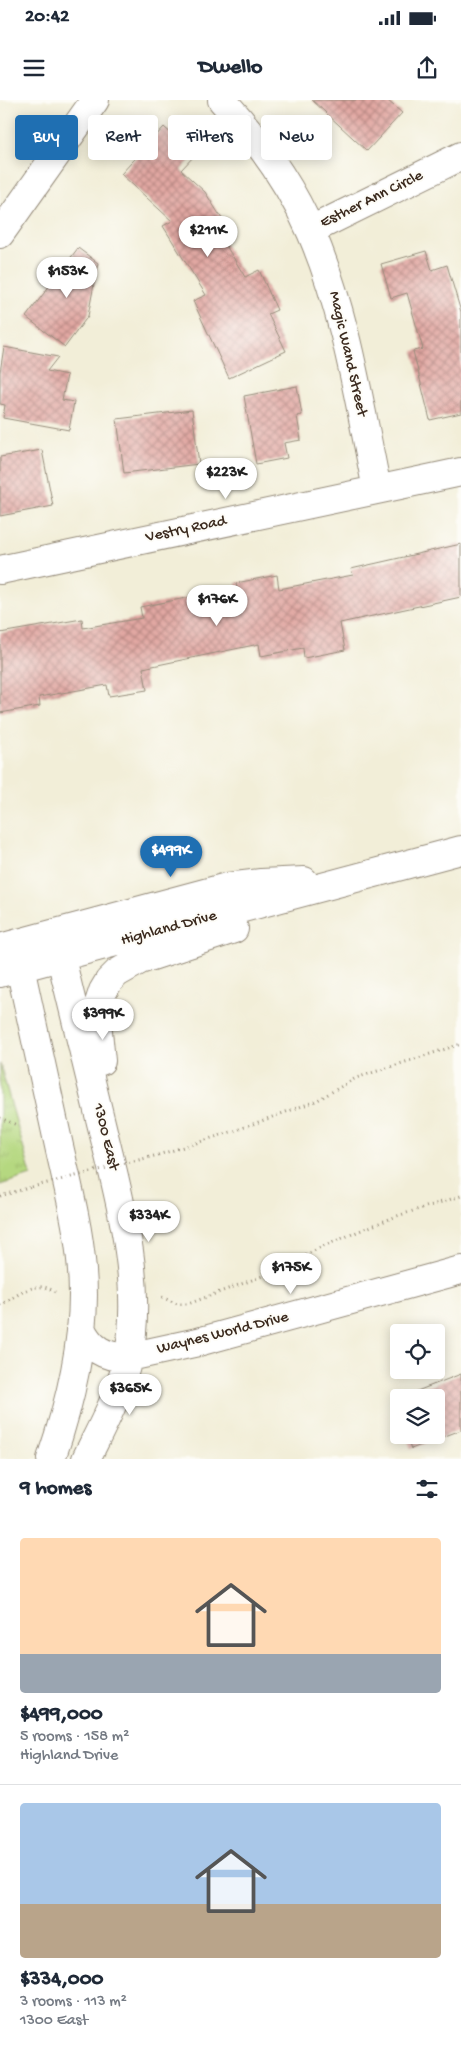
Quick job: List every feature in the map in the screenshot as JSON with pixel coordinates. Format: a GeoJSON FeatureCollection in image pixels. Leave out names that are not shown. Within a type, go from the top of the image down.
{"type":"FeatureCollection","features":[{"type":"Feature","properties":{"kind":"main road"},"geometry":{"type":"LineString","coordinates":[[0,234],[95,100]]}},
{"type":"Feature","properties":{"kind":"main road","name":"Magic Wand Street"},"geometry":{"type":"LineString","coordinates":[[222,100],[247,129],[277,171],[311,230],[331,283],[345,334],[377,489]]}},
{"type":"Feature","properties":{"kind":"main road","name":"Esther Ann Circle"},"geometry":{"type":"LineString","coordinates":[[311,230],[461,156]]}},
{"type":"Feature","properties":{"kind":"main road","name":"Vestry Road"},"geometry":{"type":"LineString","coordinates":[[0,570],[461,472]]}},
{"type":"Feature","properties":{"kind":"main road","name":"Highland Drive"},"geometry":{"type":"LineString","coordinates":[[8,958],[61,958],[461,850]]}},
{"type":"Feature","properties":{"kind":"main road","name":"Highland Drive"},"geometry":{"type":"LineString","coordinates":[[8,958],[227,887],[261,882],[300,881],[338,883]]}},
{"type":"Feature","properties":{"kind":"main road"},"geometry":{"type":"LineString","coordinates":[[104,1134],[104,1083],[96,1012],[102,991],[109,981],[117,973],[140,960],[275,915],[338,883]]}},
{"type":"Feature","properties":{"kind":"main road"},"geometry":{"type":"LineString","coordinates":[[8,958],[80,1245],[83,1295],[81,1328],[71,1390],[51,1459]]}},
{"type":"Feature","properties":{"kind":"main road","name":"1300 East"},"geometry":{"type":"LineString","coordinates":[[61,958],[124,1215],[133,1308],[129,1357],[115,1399],[86,1459]]}},
{"type":"Feature","properties":{"kind":"main road","name":"Waynes World Drive"},"geometry":{"type":"LineString","coordinates":[[129,1357],[198,1342],[461,1270]]}},
{"type":"Feature","properties":{"kind":"main road"},"geometry":{"type":"LineString","coordinates":[[81,1328],[90,1344],[97,1350],[118,1358],[129,1357]]}},
{"type":"Feature","properties":{"kind":"path"},"geometry":{"type":"LineString","coordinates":[[0,1196],[158,1155],[234,1131],[316,1101],[356,1078],[461,1044]]}},
{"type":"Feature","properties":{"kind":"path"},"geometry":{"type":"LineString","coordinates":[[0,1118],[17,1125]]}},
{"type":"Feature","properties":{"kind":"path"},"geometry":{"type":"LineString","coordinates":[[159,1296],[172,1302],[188,1304],[276,1271],[319,1248],[364,1229],[461,1196]]}},
{"type":"Feature","properties":{"kind":"path"},"geometry":{"type":"LineString","coordinates":[[0,1305],[32,1287],[41,1286],[49,1288],[60,1297]]}},
{"type":"Feature","properties":{"kind":"green space"},"geometry":{"type":"Polygon","coordinates":[[[0,1064],[31,1175],[0,1185],[0,1064]]]}},
{"type":"Feature","properties":{"kind":"building"},"geometry":{"type":"Polygon","coordinates":[[[312,100],[387,100],[402,113],[367,151],[332,119],[332,115],[328,115],[312,100]]]}},
{"type":"Feature","properties":{"kind":"building"},"geometry":{"type":"Polygon","coordinates":[[[164,127],[168,131],[168,160],[190,160],[181,170],[205,192],[231,233],[222,239],[245,277],[259,270],[277,310],[268,314],[286,351],[229,378],[193,301],[206,295],[163,226],[172,221],[121,174],[134,160],[158,160],[158,134],[164,127]]]}},
{"type":"Feature","properties":{"kind":"building"},"geometry":{"type":"Polygon","coordinates":[[[78,248],[98,263],[88,316],[65,347],[26,317],[78,248]]]}},
{"type":"Feature","properties":{"kind":"building"},"geometry":{"type":"Polygon","coordinates":[[[426,251],[432,270],[447,265],[461,312],[461,413],[430,420],[413,351],[423,349],[407,293],[391,298],[381,264],[426,251]]]}},
{"type":"Feature","properties":{"kind":"building"},"geometry":{"type":"Polygon","coordinates":[[[4,347],[58,357],[47,371],[67,375],[62,400],[74,402],[69,430],[3,418],[5,405],[0,404],[0,372],[4,347]]]}},
{"type":"Feature","properties":{"kind":"building"},"geometry":{"type":"Polygon","coordinates":[[[297,386],[302,415],[297,416],[301,440],[284,443],[287,458],[256,464],[244,396],[297,386]]]}},
{"type":"Feature","properties":{"kind":"building"},"geometry":{"type":"Polygon","coordinates":[[[192,410],[199,464],[124,473],[117,419],[192,410]]]}},
{"type":"Feature","properties":{"kind":"building"},"geometry":{"type":"Polygon","coordinates":[[[42,450],[53,506],[0,516],[0,457],[42,450]]]}},
{"type":"Feature","properties":{"kind":"building"},"geometry":{"type":"Polygon","coordinates":[[[461,544],[461,597],[340,623],[345,650],[304,658],[303,648],[261,656],[259,644],[143,668],[147,690],[109,696],[107,685],[39,697],[40,706],[0,713],[0,633],[82,619],[83,628],[142,618],[140,607],[237,588],[236,583],[277,575],[279,589],[353,575],[351,569],[461,544]]]}},
{"type":"Feature","properties":{"kind":"building"},"geometry":{"type":"Polygon","coordinates":[[[461,1374],[461,1430],[445,1436],[445,1389],[422,1389],[461,1374]]]}},
{"type":"Feature","properties":{"kind":"building"},"geometry":{"type":"Polygon","coordinates":[[[409,1444],[424,1444],[411,1449],[409,1444]]]}}]}
